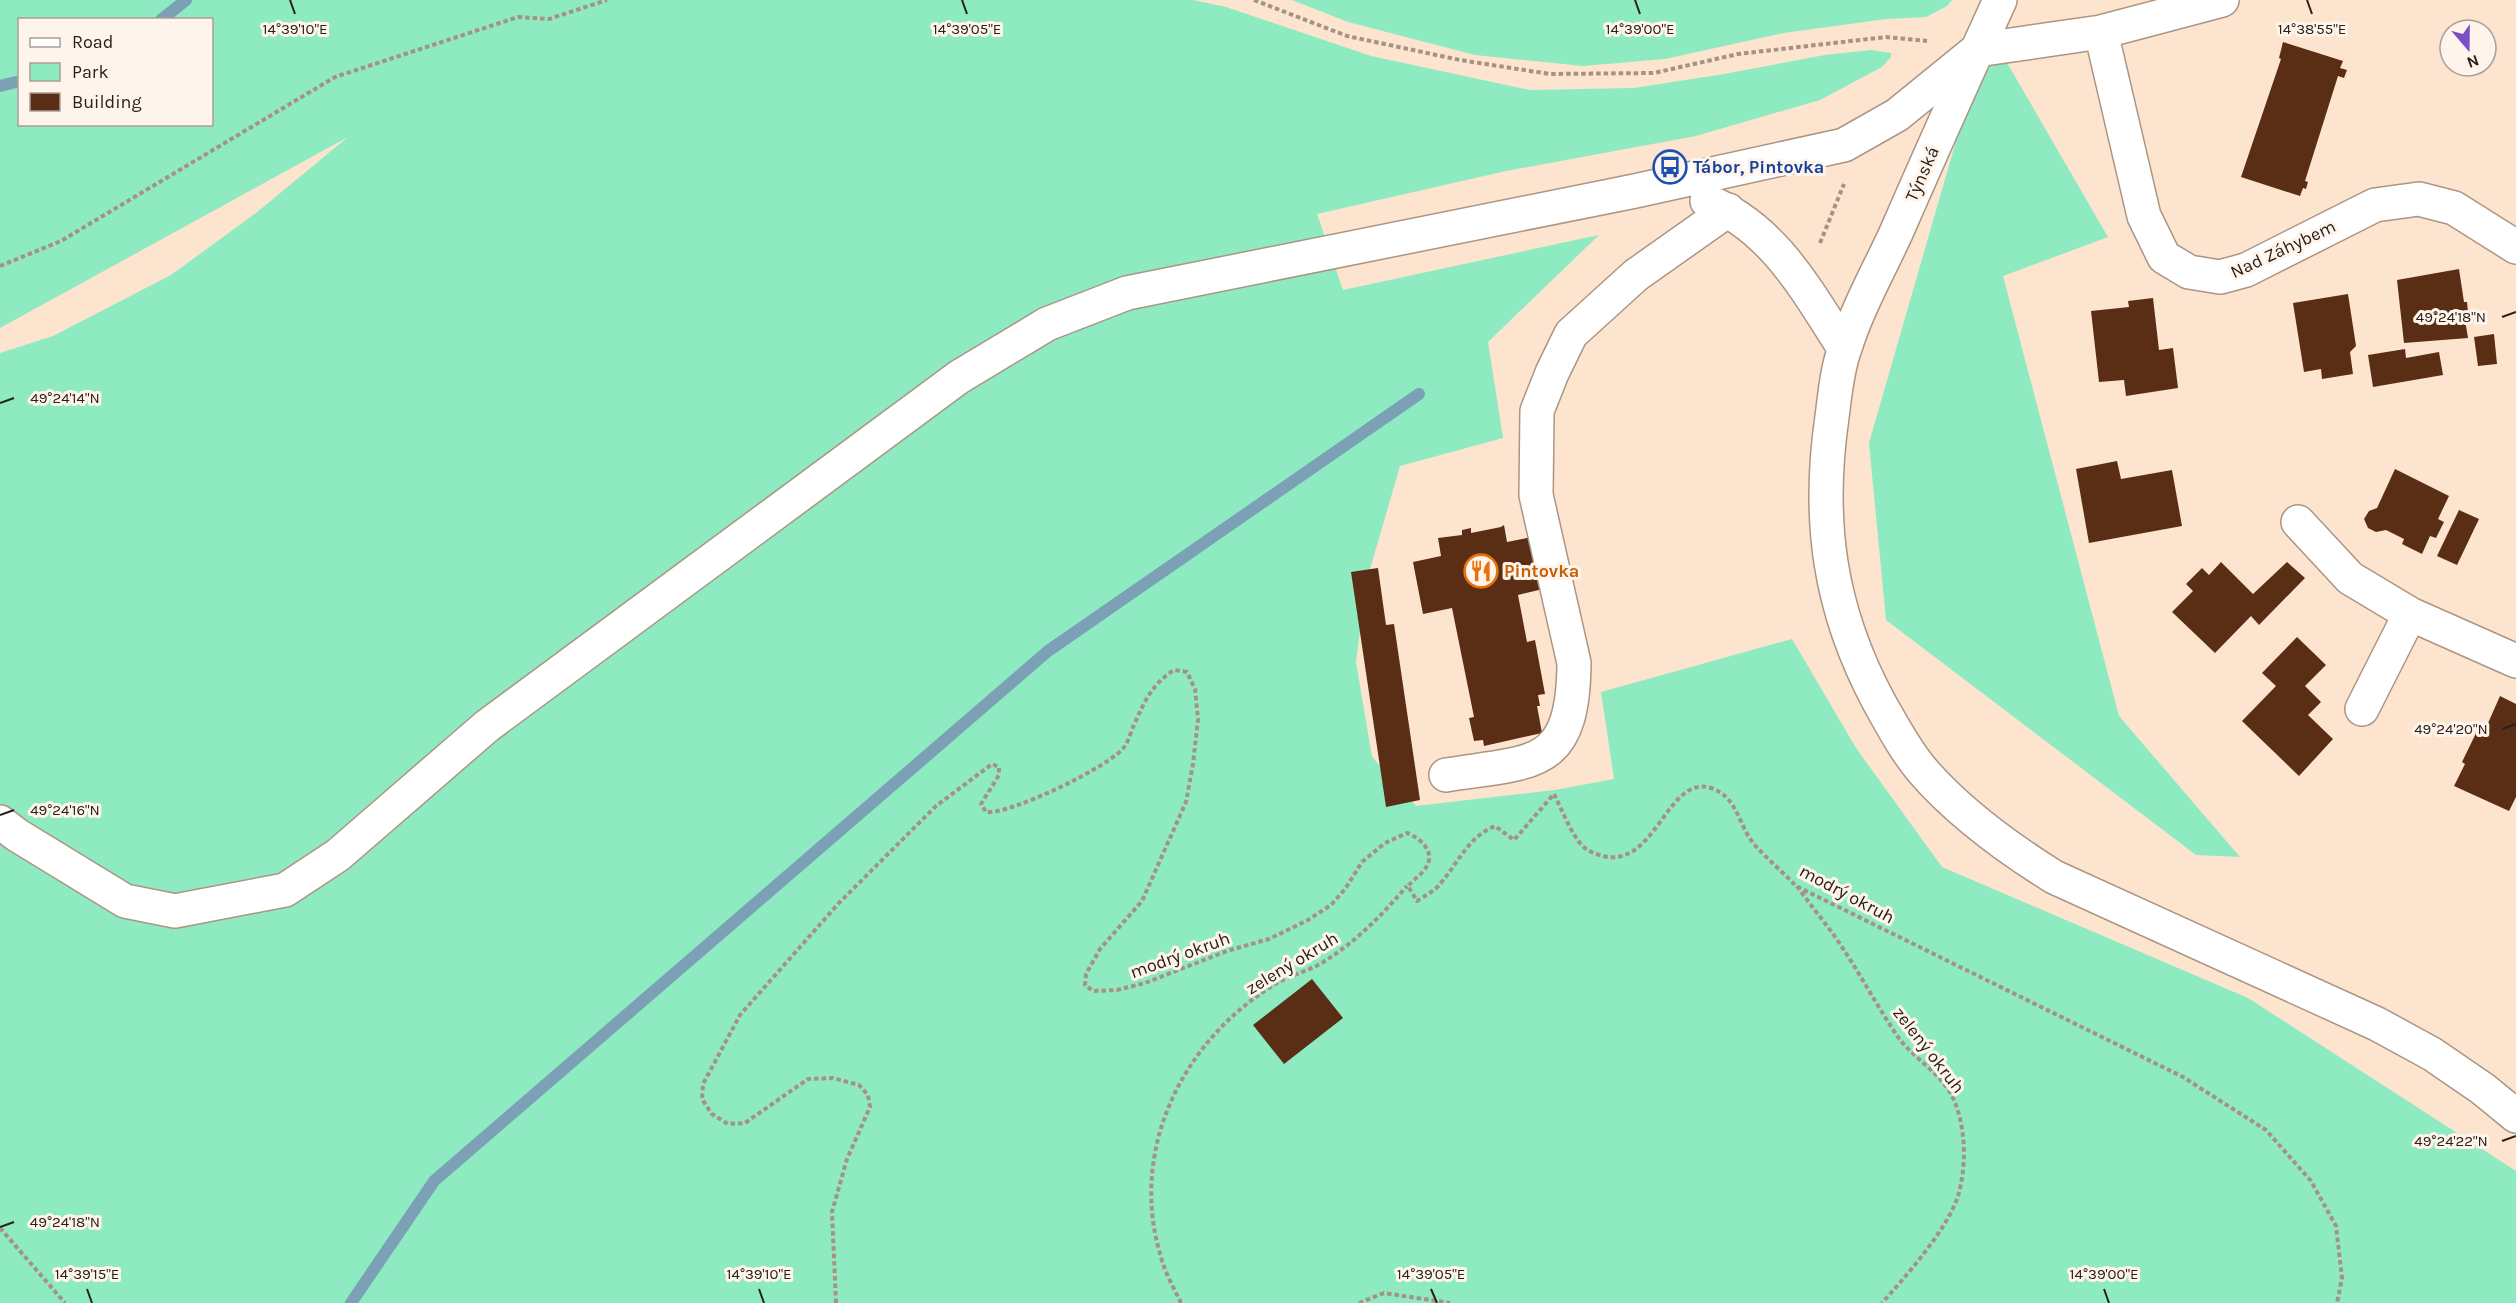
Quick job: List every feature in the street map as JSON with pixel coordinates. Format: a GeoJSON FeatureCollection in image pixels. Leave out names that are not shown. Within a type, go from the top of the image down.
{"type":"FeatureCollection","features":[{"type":"Feature","properties":{"kind":"street","name":"Týnská"},"geometry":{"type":"LineString","coordinates":[[2000,0],[1844,348],[1826,460],[1825,524],[1830,565],[1851,643],[1866,677],[1891,723],[1921,769],[1948,798],[2014,852],[2054,877],[2377,1024],[2432,1054],[2483,1089],[2516,1116]]}},
{"type":"Feature","properties":{"kind":"street"},"geometry":{"type":"LineString","coordinates":[[0,822],[17,835],[125,901],[175,911],[285,890],[338,855],[487,726],[958,377],[1047,324],[1127,292],[1635,191],[1844,145],[1897,115],[1977,50],[2101,32],[2222,0]]}},
{"type":"Feature","properties":{"kind":"street","name":"Nad Záhybem"},"geometry":{"type":"LineString","coordinates":[[2101,32],[2144,216],[2164,257],[2189,272],[2220,277],[2246,270],[2375,205],[2419,199],[2454,208],[2516,246]]}},
{"type":"Feature","properties":{"kind":"street"},"geometry":{"type":"LineString","coordinates":[[1635,191],[1692,195],[1728,210],[1766,238],[1803,284],[1844,348]]}},
{"type":"Feature","properties":{"kind":"street"},"geometry":{"type":"LineString","coordinates":[[1446,775],[1528,762],[1541,757],[1554,746],[1569,718],[1574,691],[1574,663],[1536,495],[1537,411],[1566,344],[1571,334],[1636,275],[1728,210]]}},
{"type":"Feature","properties":{"kind":"street"},"geometry":{"type":"LineString","coordinates":[[2298,522],[2350,578],[2410,614],[2516,661]]}},
{"type":"Feature","properties":{"kind":"street"},"geometry":{"type":"LineString","coordinates":[[2362,709],[2410,614]]}},
{"type":"Feature","properties":{"kind":"path"},"geometry":{"type":"LineString","coordinates":[[0,266],[61,241],[335,77],[518,17],[549,19],[607,0]]}},
{"type":"Feature","properties":{"kind":"path"},"geometry":{"type":"LineString","coordinates":[[1254,0],[1347,36],[1460,60],[1550,74],[1654,73],[1738,54],[1886,37],[1935,42]]}},
{"type":"Feature","properties":{"kind":"path"},"geometry":{"type":"LineString","coordinates":[[1818,248],[1845,178]]}},
{"type":"Feature","properties":{"kind":"path","name":"modrý okruh"},"geometry":{"type":"LineString","coordinates":[[836,1303],[832,1212],[847,1159],[870,1107],[868,1095],[859,1085],[808,1078],[745,1123],[728,1124],[712,1114],[702,1099],[703,1084],[740,1015],[838,904],[936,806],[979,771],[992,764],[999,767],[999,775],[981,804],[986,812],[995,813],[1043,794],[1109,760],[1125,747],[1159,679],[1174,670],[1187,672],[1195,688],[1198,719],[1186,802],[1142,901],[1100,948],[1086,974],[1086,985],[1094,991],[1118,990],[1145,983],[1227,951],[1269,939],[1308,920],[1331,904],[1345,889],[1362,862],[1385,843],[1407,833],[1419,837],[1426,845],[1429,857],[1427,868],[1408,886],[1417,901],[1439,886],[1459,856],[1480,832],[1495,826],[1514,840],[1554,794],[1580,844],[1591,852],[1616,858],[1628,855],[1646,842],[1672,807],[1689,792],[1708,787],[1722,793],[1735,807],[1753,842],[1796,886],[2183,1077],[2266,1130],[2311,1181],[2336,1226],[2342,1278],[2337,1303]]}},
{"type":"Feature","properties":{"kind":"path","name":"zelený okruh"},"geometry":{"type":"LineString","coordinates":[[1181,1303],[1161,1258],[1151,1188],[1155,1153],[1168,1106],[1181,1077],[1210,1039],[1245,1007],[1275,984],[1318,965],[1345,948],[1377,921],[1408,886]]}},
{"type":"Feature","properties":{"kind":"path","name":"zelený okruh"},"geometry":{"type":"LineString","coordinates":[[1796,886],[1838,942],[1900,1040],[1931,1070],[1953,1097],[1962,1130],[1963,1163],[1958,1197],[1936,1236],[1882,1303]]}},
{"type":"Feature","properties":{"kind":"path"},"geometry":{"type":"LineString","coordinates":[[0,1228],[64,1303]]}},
{"type":"Feature","properties":{"kind":"path"},"geometry":{"type":"LineString","coordinates":[[1359,1303],[1384,1293],[1449,1303]]}},
{"type":"Feature","properties":{"kind":"green space"},"geometry":{"type":"Polygon","coordinates":[[[0,0],[1193,0],[1226,7],[1371,56],[1530,90],[1634,88],[1825,55],[1871,50],[1891,53],[1891,57],[1882,67],[1820,100],[1696,136],[1506,171],[1317,214],[1343,290],[1599,235],[1488,342],[1503,438],[1400,466],[1366,583],[1356,662],[1372,757],[1416,806],[1555,790],[1614,779],[1601,692],[1792,639],[1856,748],[1942,867],[2248,998],[2516,1171],[2516,1303],[0,1303],[0,353],[53,336],[171,275],[256,213],[348,137],[0,328],[0,0]]]}},
{"type":"Feature","properties":{"kind":"green space"},"geometry":{"type":"Polygon","coordinates":[[[1292,0],[1952,0],[1947,6],[1926,17],[1886,19],[1784,33],[1665,59],[1583,66],[1475,55],[1348,22],[1292,0]]]}},
{"type":"Feature","properties":{"kind":"green space"},"geometry":{"type":"Polygon","coordinates":[[[1988,30],[2108,237],[2003,276],[2119,716],[2240,857],[2196,855],[1886,620],[1869,443],[1988,30]]]}},
{"type":"Feature","properties":{"kind":"building"},"geometry":{"type":"Polygon","coordinates":[[[2283,42],[2343,61],[2340,68],[2347,70],[2344,78],[2338,76],[2305,181],[2308,182],[2306,189],[2303,188],[2300,196],[2241,177],[2281,59],[2279,58],[2283,42]]]}},
{"type":"Feature","properties":{"kind":"building"},"geometry":{"type":"Polygon","coordinates":[[[2459,269],[2464,302],[2467,302],[2468,312],[2466,312],[2465,320],[2468,338],[2404,343],[2397,280],[2459,269]]]}},
{"type":"Feature","properties":{"kind":"building"},"geometry":{"type":"Polygon","coordinates":[[[2348,294],[2356,346],[2350,352],[2353,374],[2322,379],[2321,369],[2304,372],[2293,303],[2348,294]]]}},
{"type":"Feature","properties":{"kind":"building"},"geometry":{"type":"Polygon","coordinates":[[[2153,298],[2159,350],[2173,348],[2178,388],[2126,396],[2124,380],[2099,382],[2091,311],[2129,307],[2128,301],[2153,298]]]}},
{"type":"Feature","properties":{"kind":"building"},"geometry":{"type":"Polygon","coordinates":[[[2494,334],[2497,364],[2478,366],[2474,337],[2494,334]]]}},
{"type":"Feature","properties":{"kind":"building"},"geometry":{"type":"Polygon","coordinates":[[[2405,349],[2406,358],[2439,352],[2443,375],[2373,387],[2368,355],[2405,349]]]}},
{"type":"Feature","properties":{"kind":"building"},"geometry":{"type":"Polygon","coordinates":[[[2117,461],[2121,479],[2172,470],[2182,526],[2089,543],[2076,469],[2117,461]]]}},
{"type":"Feature","properties":{"kind":"building"},"geometry":{"type":"Polygon","coordinates":[[[2395,469],[2449,496],[2438,519],[2444,522],[2436,538],[2430,536],[2422,554],[2402,544],[2404,539],[2386,530],[2376,532],[2368,528],[2364,519],[2369,511],[2377,508],[2395,469]]]}},
{"type":"Feature","properties":{"kind":"building"},"geometry":{"type":"Polygon","coordinates":[[[2459,510],[2479,519],[2457,565],[2437,556],[2459,510]]]}},
{"type":"Feature","properties":{"kind":"building"},"geometry":{"type":"Polygon","coordinates":[[[1504,525],[1507,542],[1532,537],[1543,589],[1518,595],[1527,642],[1535,640],[1545,694],[1538,695],[1540,706],[1537,706],[1542,733],[1484,746],[1483,740],[1474,741],[1469,718],[1474,717],[1452,608],[1423,614],[1413,562],[1441,556],[1438,538],[1462,535],[1462,530],[1471,528],[1471,533],[1504,525]]]}},
{"type":"Feature","properties":{"kind":"building"},"geometry":{"type":"Polygon","coordinates":[[[2221,562],[2253,594],[2287,562],[2305,578],[2259,625],[2251,616],[2215,653],[2172,612],[2193,591],[2186,584],[2202,568],[2209,575],[2221,562]]]}},
{"type":"Feature","properties":{"kind":"building"},"geometry":{"type":"Polygon","coordinates":[[[1378,568],[1386,625],[1394,624],[1420,800],[1386,807],[1351,572],[1378,568]]]}},
{"type":"Feature","properties":{"kind":"building"},"geometry":{"type":"Polygon","coordinates":[[[2297,637],[2326,665],[2305,686],[2321,702],[2308,715],[2333,739],[2299,776],[2242,721],[2276,686],[2262,673],[2297,637]]]}},
{"type":"Feature","properties":{"kind":"building"},"geometry":{"type":"Polygon","coordinates":[[[2500,696],[2516,704],[2516,797],[2509,811],[2454,786],[2465,764],[2462,762],[2479,727],[2485,730],[2500,696]]]}},
{"type":"Feature","properties":{"kind":"building"},"geometry":{"type":"Polygon","coordinates":[[[1312,979],[1343,1018],[1284,1064],[1253,1025],[1312,979]]]}},
{"type":"Feature","properties":{"kind":"waterway"},"geometry":{"type":"LineString","coordinates":[[164,18],[186,0]]}},
{"type":"Feature","properties":{"kind":"waterway"},"geometry":{"type":"LineString","coordinates":[[0,86],[18,82]]}},
{"type":"Feature","properties":{"kind":"waterway"},"geometry":{"type":"LineString","coordinates":[[351,1303],[434,1181],[1048,651],[1419,394]]}},
{"type":"Feature","properties":{"kind":"place","name":"Tábor, Pintovka"},"geometry":{"type":"Point","coordinates":[1670,167]}},
{"type":"Feature","properties":{"kind":"place","name":"Pintovka"},"geometry":{"type":"Point","coordinates":[1481,571]}}]}
